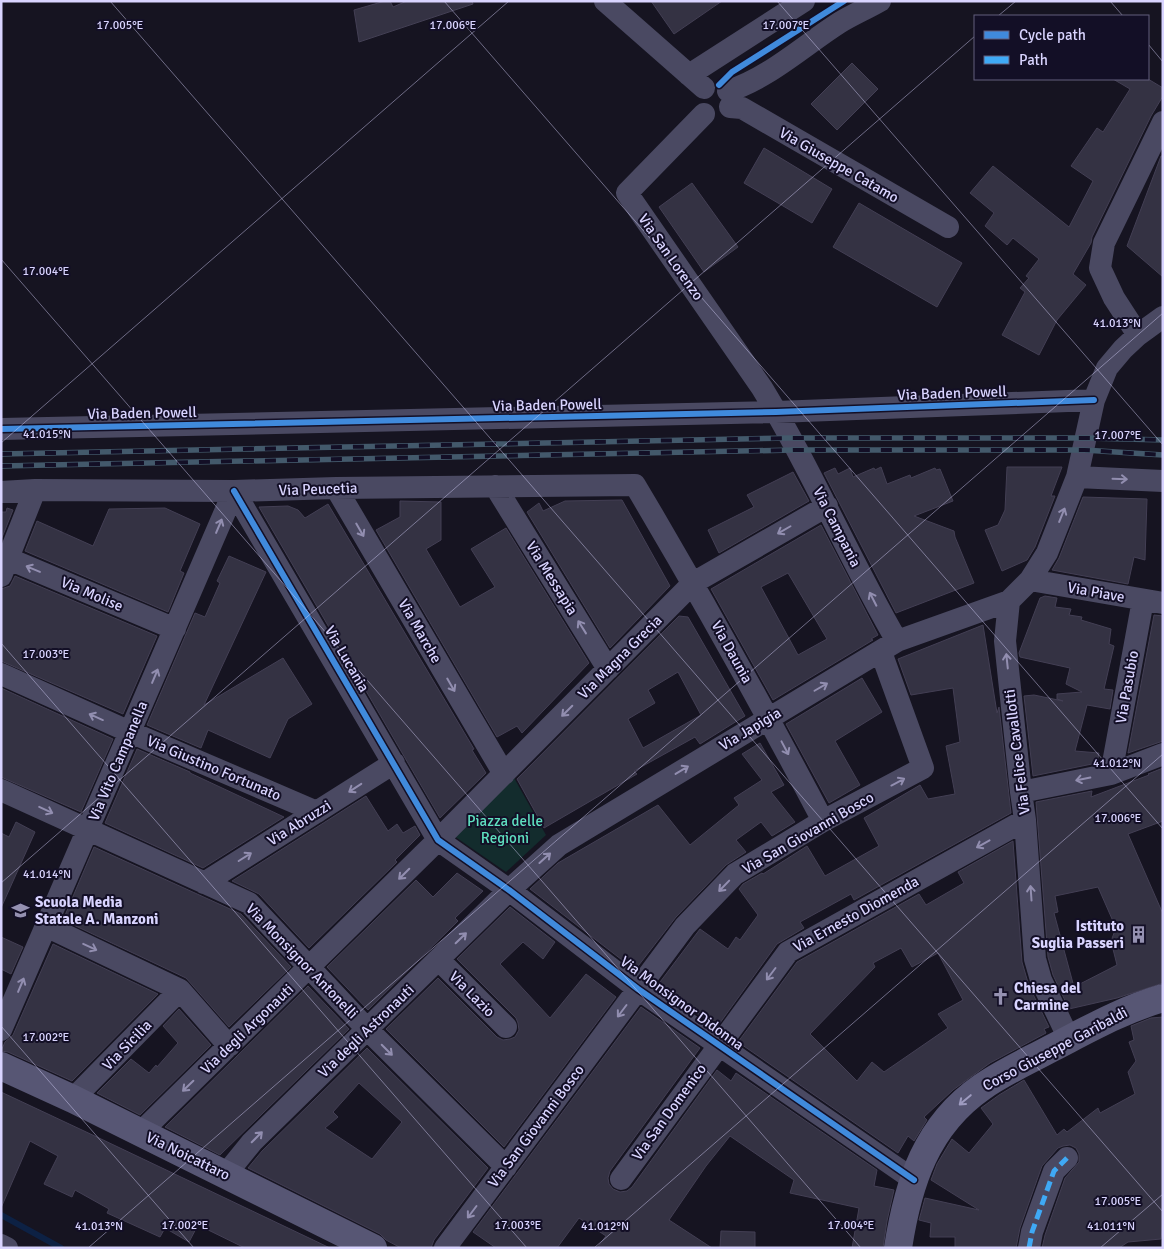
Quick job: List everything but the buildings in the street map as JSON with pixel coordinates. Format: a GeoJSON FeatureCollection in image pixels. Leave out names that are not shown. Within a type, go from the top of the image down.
{"type":"FeatureCollection","features":[{"type":"Feature","properties":{"kind":"street"},"geometry":{"type":"LineString","coordinates":[[606,1],[696,81],[724,87],[729,99]]}},
{"type":"Feature","properties":{"kind":"street"},"geometry":{"type":"LineString","coordinates":[[696,81],[804,1]]}},
{"type":"Feature","properties":{"kind":"street"},"geometry":{"type":"LineString","coordinates":[[696,81],[698,106],[704,114],[713,118],[718,117],[727,112],[729,99],[738,88],[774,68],[840,23],[880,1]]}},
{"type":"Feature","properties":{"kind":"street","name":"Via Giuseppe Catamo"},"geometry":{"type":"LineString","coordinates":[[729,99],[948,227]]}},
{"type":"Feature","properties":{"kind":"street","name":"Via San Lorenzo"},"geometry":{"type":"LineString","coordinates":[[704,114],[627,193],[762,388],[776,412]]}},
{"type":"Feature","properties":{"kind":"street"},"geometry":{"type":"LineString","coordinates":[[1138,335],[1114,298],[1100,268],[1104,243],[1163,122]]}},
{"type":"Feature","properties":{"kind":"street"},"geometry":{"type":"LineString","coordinates":[[1010,601],[1030,580],[1047,553],[1078,477],[1094,400],[1107,368],[1138,335],[1163,317]]}},
{"type":"Feature","properties":{"kind":"street","name":"Via Baden Powell"},"geometry":{"type":"LineString","coordinates":[[1,429],[776,412],[1094,400]]}},
{"type":"Feature","properties":{"kind":"street","name":"Via Campania"},"geometry":{"type":"LineString","coordinates":[[776,412],[827,506],[877,607],[889,646]]}},
{"type":"Feature","properties":{"kind":"street"},"geometry":{"type":"LineString","coordinates":[[1078,477],[1163,481]]}},
{"type":"Feature","properties":{"kind":"street","name":"Via Peucetia"},"geometry":{"type":"LineString","coordinates":[[1,492],[35,490],[234,491],[635,485]]}},
{"type":"Feature","properties":{"kind":"street","name":"Via Daunia"},"geometry":{"type":"LineString","coordinates":[[635,485],[769,718],[824,821]]}},
{"type":"Feature","properties":{"kind":"street","name":"Via Messapia"},"geometry":{"type":"LineString","coordinates":[[495,486],[608,669]]}},
{"type":"Feature","properties":{"kind":"street","name":"Via Marche"},"geometry":{"type":"LineString","coordinates":[[336,488],[504,774]]}},
{"type":"Feature","properties":{"kind":"street"},"geometry":{"type":"LineString","coordinates":[[5,567],[35,490]]}},
{"type":"Feature","properties":{"kind":"street","name":"Via Vito Campanella"},"geometry":{"type":"LineString","coordinates":[[1,1030],[234,491]]}},
{"type":"Feature","properties":{"kind":"street","name":"Via Lucania"},"geometry":{"type":"LineString","coordinates":[[234,491],[438,840]]}},
{"type":"Feature","properties":{"kind":"street","name":"Via Magna Grecia"},"geometry":{"type":"LineString","coordinates":[[438,840],[693,583],[827,506]]}},
{"type":"Feature","properties":{"kind":"street","name":"Via Molise"},"geometry":{"type":"LineString","coordinates":[[5,567],[175,629]]}},
{"type":"Feature","properties":{"kind":"street","name":"Via Piave"},"geometry":{"type":"LineString","coordinates":[[1030,580],[1153,602]]}},
{"type":"Feature","properties":{"kind":"street","name":"Via Japigia"},"geometry":{"type":"LineString","coordinates":[[509,890],[559,845],[889,646],[1010,601]]}},
{"type":"Feature","properties":{"kind":"street","name":"Via Felice Cavallotti"},"geometry":{"type":"LineString","coordinates":[[1010,601],[1005,641],[1025,820],[1035,959],[1041,980],[1069,1039]]}},
{"type":"Feature","properties":{"kind":"street","name":"Via Pasubio"},"geometry":{"type":"LineString","coordinates":[[1111,774],[1153,602]]}},
{"type":"Feature","properties":{"kind":"street","name":"Via San Giovanni Bosco"},"geometry":{"type":"LineString","coordinates":[[445,1248],[685,926],[735,874],[824,821],[924,768],[889,646]]}},
{"type":"Feature","properties":{"kind":"street","name":"Via Giustino Fortunato"},"geometry":{"type":"LineString","coordinates":[[1,674],[130,732],[317,812]]}},
{"type":"Feature","properties":{"kind":"street"},"geometry":{"type":"LineString","coordinates":[[1021,792],[1111,774],[1163,754]]}},
{"type":"Feature","properties":{"kind":"street","name":"Via Abruzzi"},"geometry":{"type":"LineString","coordinates":[[204,883],[394,763]]}},
{"type":"Feature","properties":{"kind":"street","name":"Via Monsignor Antonelli"},"geometry":{"type":"LineString","coordinates":[[1,790],[249,903],[367,1029],[506,1167]]}},
{"type":"Feature","properties":{"kind":"street","name":"Via Ernesto Diomenda"},"geometry":{"type":"LineString","coordinates":[[718,1045],[788,952],[1025,820]]}},
{"type":"Feature","properties":{"kind":"street","name":"Via Monsignor Didonna"},"geometry":{"type":"LineString","coordinates":[[438,840],[509,890],[638,989],[914,1180]]}},
{"type":"Feature","properties":{"kind":"street","name":"Via degli Argonauti"},"geometry":{"type":"LineString","coordinates":[[140,1132],[438,840]]}},
{"type":"Feature","properties":{"kind":"street","name":"Via degli Astronauti"},"geometry":{"type":"LineString","coordinates":[[226,1174],[252,1142],[509,890]]}},
{"type":"Feature","properties":{"kind":"street"},"geometry":{"type":"LineString","coordinates":[[46,926],[180,990],[229,1046]]}},
{"type":"Feature","properties":{"kind":"street","name":"Via Lazio"},"geometry":{"type":"LineString","coordinates":[[438,960],[506,1028]]}},
{"type":"Feature","properties":{"kind":"street","name":"Via Sicilia"},"geometry":{"type":"LineString","coordinates":[[74,1099],[180,990]]}},
{"type":"Feature","properties":{"kind":"street","name":"Corso Giuseppe Garibaldi"},"geometry":{"type":"LineString","coordinates":[[898,1248],[903,1216],[921,1160],[936,1132],[956,1108],[982,1086],[1000,1075],[1112,1016],[1163,998]]}},
{"type":"Feature","properties":{"kind":"street","name":"Via San Domenico"},"geometry":{"type":"LineString","coordinates":[[621,1179],[718,1045]]}},
{"type":"Feature","properties":{"kind":"street","name":"Via Noicattaro"},"geometry":{"type":"LineString","coordinates":[[1,1066],[74,1099],[373,1248]]}},
{"type":"Feature","properties":{"kind":"street"},"geometry":{"type":"LineString","coordinates":[[1029,1248],[1032,1232],[1054,1171],[1067,1158]]}},
{"type":"Feature","properties":{"kind":"street"},"geometry":{"type":"LineString","coordinates":[[1,1244],[7,1248]]}},
{"type":"Feature","properties":{"kind":"green space","name":"Piazza delle Regioni"},"geometry":{"type":"Polygon","coordinates":[[[513,776],[546,835],[506,872],[454,836],[513,776]]]}},
{"type":"Feature","properties":{"kind":"waterway"},"geometry":{"type":"LineString","coordinates":[[1,1215],[61,1248]]}},
{"type":"Feature","properties":{"kind":"railway"},"geometry":{"type":"LineString","coordinates":[[1,454],[790,438],[1086,438],[1163,440]]}},
{"type":"Feature","properties":{"kind":"railway"},"geometry":{"type":"LineString","coordinates":[[1,466],[793,450],[1084,450],[1163,455]]}},
{"type":"Feature","properties":{"kind":"marked path"},"geometry":{"type":"LineString","coordinates":[[1029,1248],[1032,1232],[1054,1171],[1067,1158]]}},
{"type":"Feature","properties":{"kind":"cycle path"},"geometry":{"type":"LineString","coordinates":[[719,85],[732,72],[844,1]]}},
{"type":"Feature","properties":{"kind":"cycle path"},"geometry":{"type":"LineString","coordinates":[[1,429],[776,412],[1094,400]]}},
{"type":"Feature","properties":{"kind":"cycle path"},"geometry":{"type":"LineString","coordinates":[[234,491],[438,840],[509,890],[638,989],[914,1180]]}},
{"type":"Feature","properties":{"kind":"place","name":"Scuola Media Statale A. Manzoni"},"geometry":{"type":"Point","coordinates":[21,911]}},
{"type":"Feature","properties":{"kind":"place","name":"Istituto Suglia Passeri"},"geometry":{"type":"Point","coordinates":[1138,935]}},
{"type":"Feature","properties":{"kind":"place","name":"Chiesa del Carmine"},"geometry":{"type":"Point","coordinates":[1000,997]}}]}
